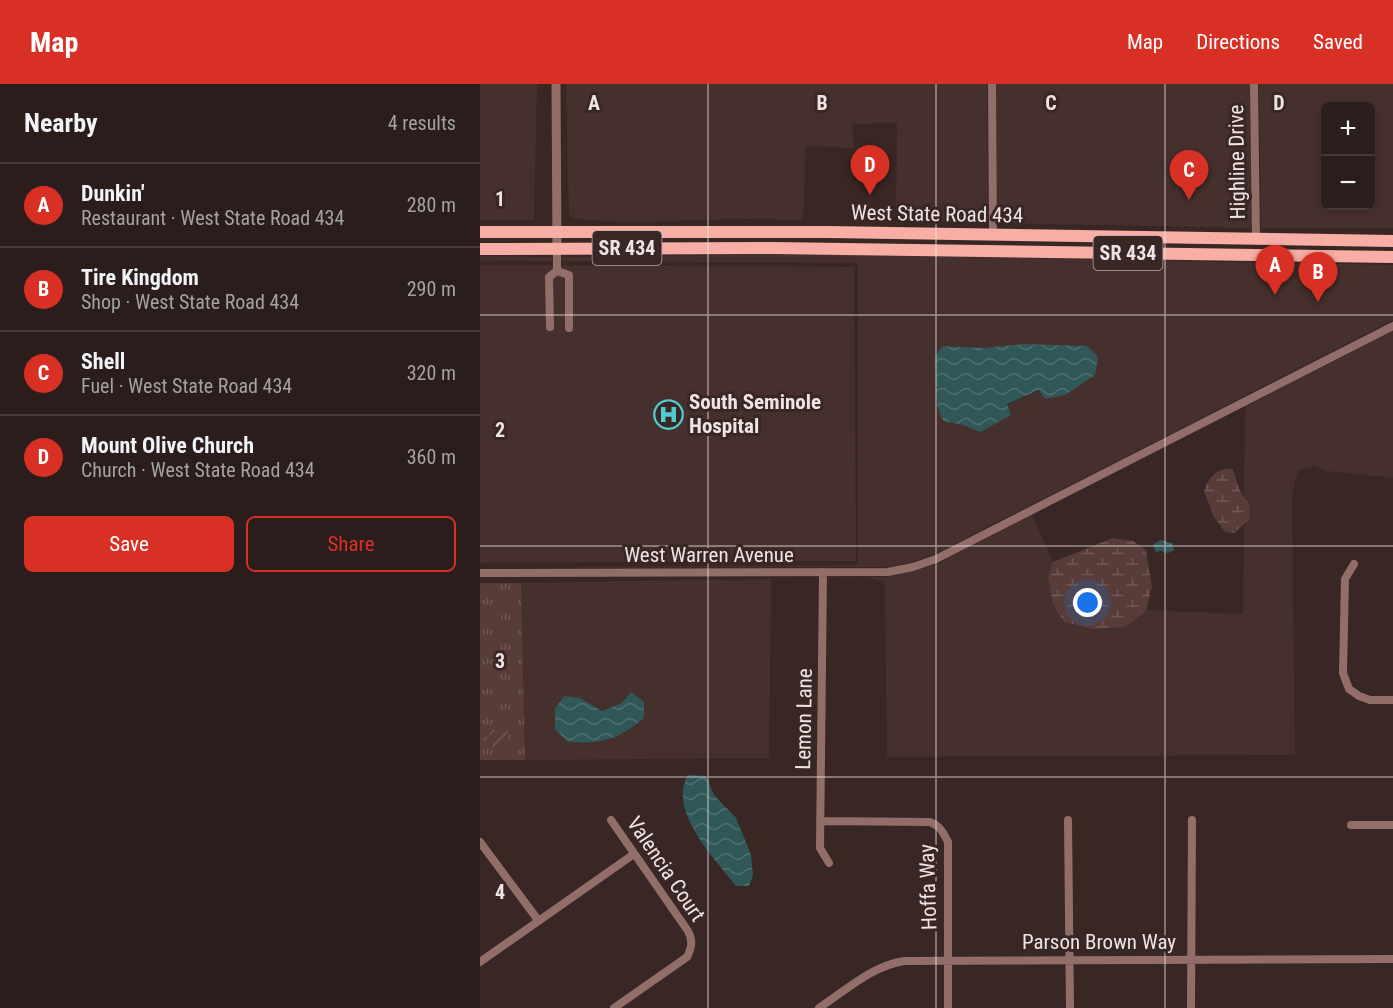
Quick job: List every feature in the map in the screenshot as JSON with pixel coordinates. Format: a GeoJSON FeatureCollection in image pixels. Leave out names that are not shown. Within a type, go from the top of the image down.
{"type":"FeatureCollection","features":[{"type":"Feature","properties":{"kind":"main road","name":"West State Road 434"},"geometry":{"type":"LineString","coordinates":[[480,232],[829,232],[1393,240]]}},
{"type":"Feature","properties":{"kind":"main road"},"geometry":{"type":"LineString","coordinates":[[969,251],[986,242],[993,235]]}},
{"type":"Feature","properties":{"kind":"main road"},"geometry":{"type":"LineString","coordinates":[[994,251],[1004,243],[1023,235]]}},
{"type":"Feature","properties":{"kind":"main road","name":"West State Road 434"},"geometry":{"type":"LineString","coordinates":[[480,249],[785,248],[1393,257]]}},
{"type":"Feature","properties":{"kind":"street"},"geometry":{"type":"LineString","coordinates":[[556,84],[557,271]]}},
{"type":"Feature","properties":{"kind":"street"},"geometry":{"type":"LineString","coordinates":[[992,84],[993,235]]}},
{"type":"Feature","properties":{"kind":"street","name":"Highline Drive"},"geometry":{"type":"LineString","coordinates":[[1254,84],[1256,239]]}},
{"type":"Feature","properties":{"kind":"street"},"geometry":{"type":"LineString","coordinates":[[550,327],[549,277],[557,271]]}},
{"type":"Feature","properties":{"kind":"street"},"geometry":{"type":"LineString","coordinates":[[557,271],[569,275],[569,328]]}},
{"type":"Feature","properties":{"kind":"street","name":"West Warren Avenue"},"geometry":{"type":"LineString","coordinates":[[480,573],[824,573],[888,572],[913,567],[936,559],[1393,326]]}},
{"type":"Feature","properties":{"kind":"street"},"geometry":{"type":"LineString","coordinates":[[1354,564],[1345,579],[1343,673],[1349,689],[1359,696],[1370,700],[1393,700]]}},
{"type":"Feature","properties":{"kind":"street","name":"Lemon Lane"},"geometry":{"type":"LineString","coordinates":[[824,573],[820,848],[829,863]]}},
{"type":"Feature","properties":{"kind":"street","name":"Valencia Court"},"geometry":{"type":"LineString","coordinates":[[611,820],[692,939],[692,948],[687,957],[614,1008]]}},
{"type":"Feature","properties":{"kind":"street"},"geometry":{"type":"LineString","coordinates":[[1068,820],[1070,1008]]}},
{"type":"Feature","properties":{"kind":"street"},"geometry":{"type":"LineString","coordinates":[[1191,1008],[1192,820]]}},
{"type":"Feature","properties":{"kind":"street","name":"Hoffa Way"},"geometry":{"type":"LineString","coordinates":[[820,821],[930,822],[937,825],[948,842],[948,960]]}},
{"type":"Feature","properties":{"kind":"street"},"geometry":{"type":"LineString","coordinates":[[1351,825],[1393,825]]}},
{"type":"Feature","properties":{"kind":"street"},"geometry":{"type":"LineString","coordinates":[[480,842],[538,920]]}},
{"type":"Feature","properties":{"kind":"street"},"geometry":{"type":"LineString","coordinates":[[480,962],[634,854]]}},
{"type":"Feature","properties":{"kind":"street","name":"Parson Brown Way"},"geometry":{"type":"LineString","coordinates":[[819,1008],[883,966],[904,960],[1393,958]]}},
{"type":"Feature","properties":{"kind":"street"},"geometry":{"type":"LineString","coordinates":[[948,960],[948,1008]]}},
{"type":"Feature","properties":{"kind":"shaded area"},"geometry":{"type":"Polygon","coordinates":[[[480,84],[537,84],[534,220],[480,220],[480,84]]]}},
{"type":"Feature","properties":{"kind":"shaded area"},"geometry":{"type":"Polygon","coordinates":[[[566,84],[987,84],[988,223],[896,222],[897,123],[852,124],[854,148],[806,146],[803,220],[626,222],[575,219],[569,215],[566,84]]]}},
{"type":"Feature","properties":{"kind":"shaded area"},"geometry":{"type":"Polygon","coordinates":[[[996,84],[1250,84],[1252,228],[997,223],[996,84]]]}},
{"type":"Feature","properties":{"kind":"shaded area"},"geometry":{"type":"Polygon","coordinates":[[[1259,84],[1393,84],[1393,228],[1261,228],[1259,84]]]}},
{"type":"Feature","properties":{"kind":"shaded area"},"geometry":{"type":"Polygon","coordinates":[[[800,254],[1393,265],[1393,320],[935,554],[912,562],[887,567],[480,568],[858,565],[858,264],[561,261],[561,257],[800,254]],[[1023,344],[983,348],[943,346],[943,421],[963,425],[980,432],[1007,405],[1040,390],[1023,344]]]}},
{"type":"Feature","properties":{"kind":"shaded area"},"geometry":{"type":"Polygon","coordinates":[[[480,256],[553,257],[553,261],[480,261],[480,256]]]}},
{"type":"Feature","properties":{"kind":"shaded area","name":"South Seminole Hospital"},"geometry":{"type":"Polygon","coordinates":[[[480,265],[854,267],[856,561],[480,563],[480,265]]]}},
{"type":"Feature","properties":{"kind":"shaded area"},"geometry":{"type":"Polygon","coordinates":[[[1393,331],[1393,478],[1327,471],[1314,466],[1298,470],[1292,495],[1295,755],[887,757],[885,582],[865,577],[888,577],[935,565],[1032,515],[1053,562],[1048,576],[1064,622],[1093,629],[1125,627],[1146,610],[1243,614],[1244,526],[1249,520],[1250,513],[1247,498],[1244,495],[1245,407],[1393,331]]]}},
{"type":"Feature","properties":{"kind":"shaded area"},"geometry":{"type":"Polygon","coordinates":[[[771,579],[769,758],[525,760],[521,583],[771,579]],[[580,698],[555,729],[602,711],[580,698]]]}},
{"type":"Feature","properties":{"kind":"green space"},"geometry":{"type":"Polygon","coordinates":[[[1232,469],[1241,493],[1250,507],[1249,520],[1234,533],[1225,532],[1214,517],[1204,491],[1214,474],[1232,469]]]}},
{"type":"Feature","properties":{"kind":"green space"},"geometry":{"type":"Polygon","coordinates":[[[1113,538],[1133,541],[1146,550],[1152,587],[1146,611],[1125,627],[1093,629],[1064,622],[1053,604],[1048,576],[1053,562],[1113,538]]]}},
{"type":"Feature","properties":{"kind":"green space"},"geometry":{"type":"Polygon","coordinates":[[[480,583],[521,583],[525,760],[480,760],[480,583]]]}},
{"type":"Feature","properties":{"kind":"green space"},"geometry":{"type":"Polygon","coordinates":[[[504,724],[508,731],[507,740],[503,745],[493,747],[480,738],[480,735],[488,737],[492,730],[497,730],[504,724]]]}},
{"type":"Feature","properties":{"kind":"water"},"geometry":{"type":"Polygon","coordinates":[[[1023,344],[1087,346],[1098,357],[1095,375],[1065,395],[1045,399],[1039,390],[1007,404],[1011,415],[980,432],[963,425],[943,421],[937,405],[935,356],[943,346],[983,348],[1023,344]]]}},
{"type":"Feature","properties":{"kind":"water"},"geometry":{"type":"Polygon","coordinates":[[[1160,540],[1172,543],[1174,550],[1168,553],[1156,552],[1153,545],[1160,540]]]}},
{"type":"Feature","properties":{"kind":"water"},"geometry":{"type":"Polygon","coordinates":[[[631,692],[644,702],[644,718],[617,736],[600,741],[568,742],[555,729],[555,709],[564,696],[580,698],[602,711],[622,703],[631,692]]]}},
{"type":"Feature","properties":{"kind":"water"},"geometry":{"type":"Polygon","coordinates":[[[688,775],[706,776],[714,795],[736,818],[751,855],[753,875],[749,886],[736,886],[696,834],[688,819],[684,804],[683,789],[688,775]]]}},
{"type":"Feature","properties":{"kind":"place","name":"Mount Olive Church"},"geometry":{"type":"Point","coordinates":[870,195]}},
{"type":"Feature","properties":{"kind":"place","name":"Shell"},"geometry":{"type":"Point","coordinates":[1189,200]}},
{"type":"Feature","properties":{"kind":"place","name":"Dunkin'"},"geometry":{"type":"Point","coordinates":[1275,295]}},
{"type":"Feature","properties":{"kind":"place","name":"Tire Kingdom"},"geometry":{"type":"Point","coordinates":[1318,302]}},
{"type":"Feature","properties":{"kind":"place","name":"South Seminole Hospital"},"geometry":{"type":"Point","coordinates":[668,414]}}]}
